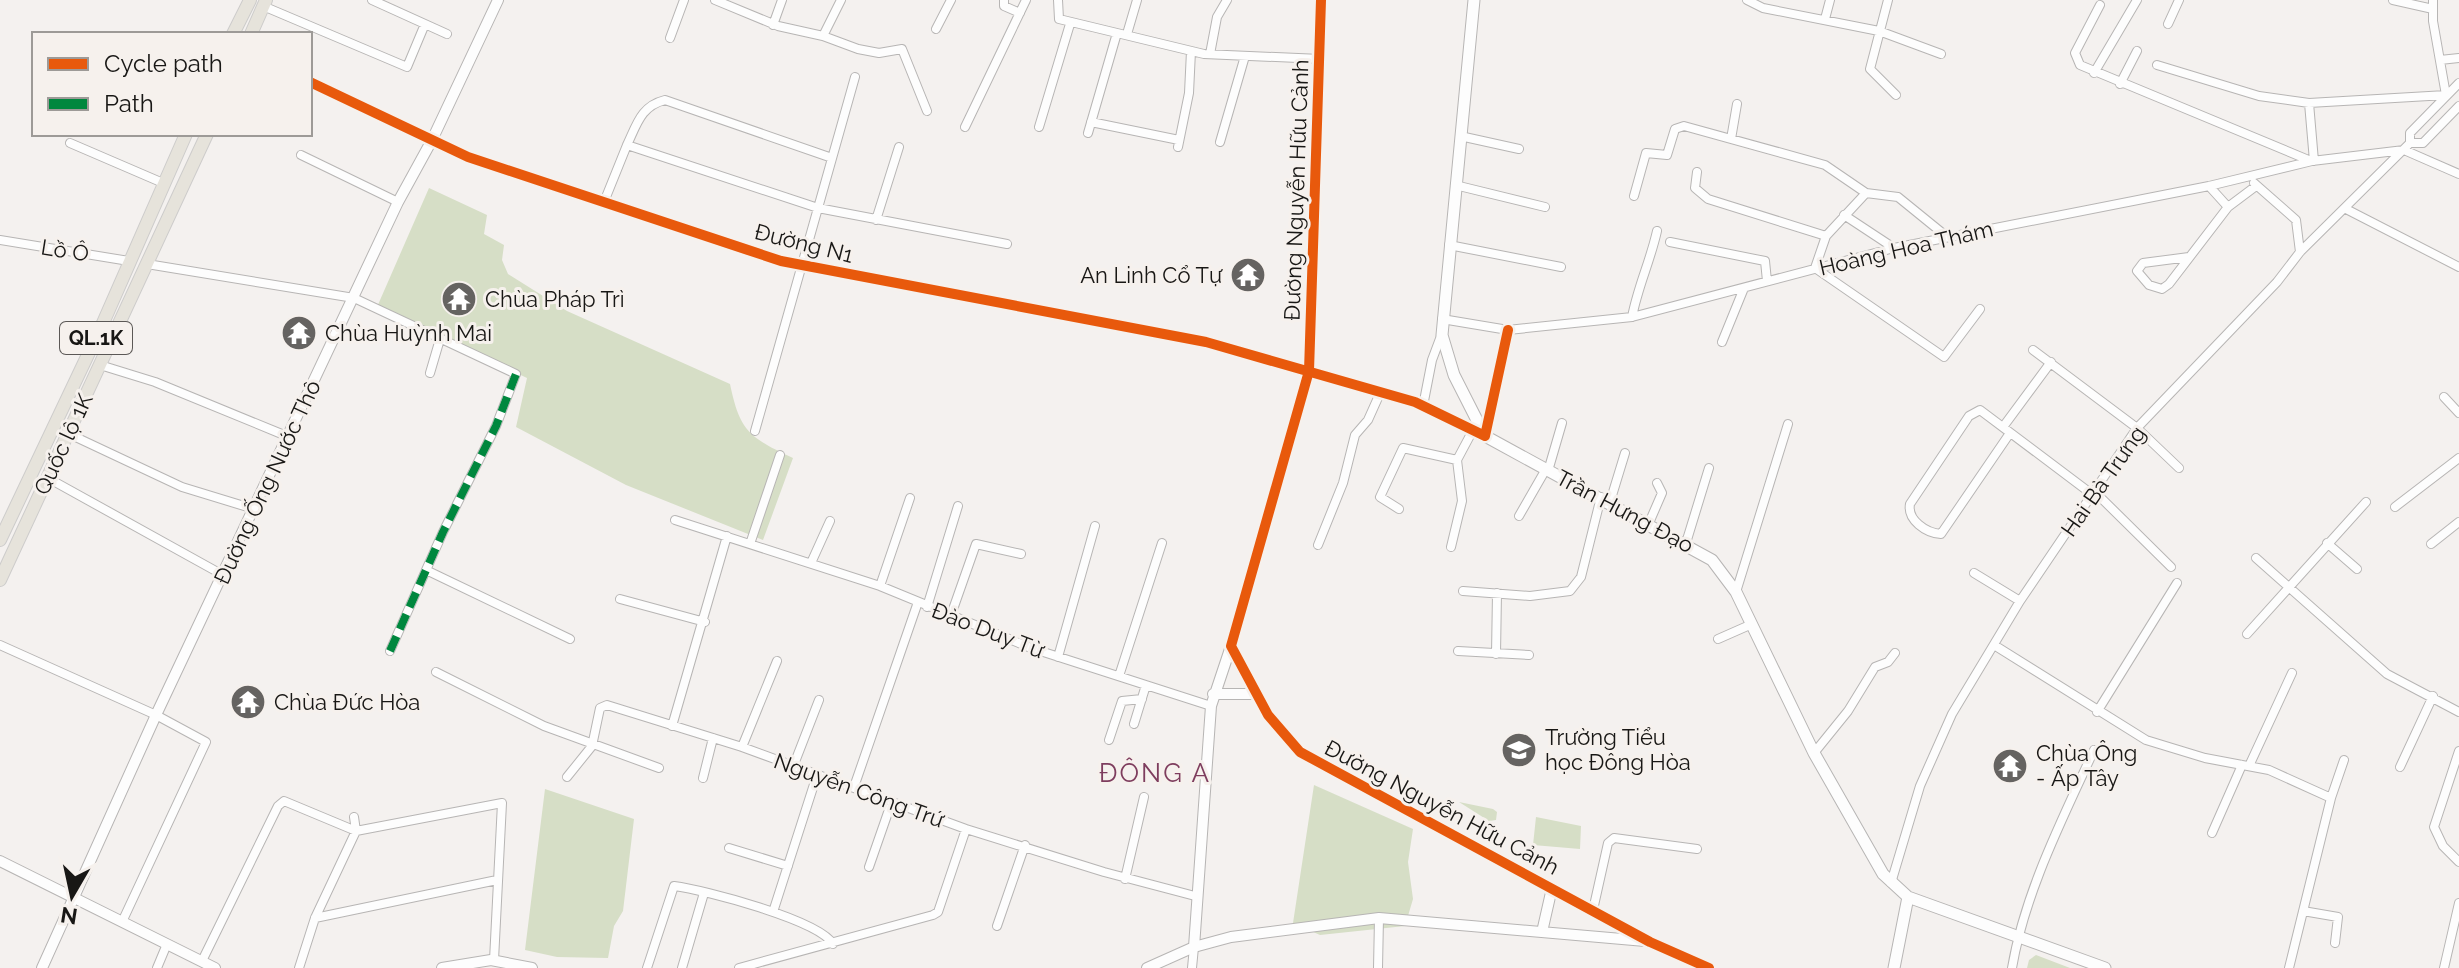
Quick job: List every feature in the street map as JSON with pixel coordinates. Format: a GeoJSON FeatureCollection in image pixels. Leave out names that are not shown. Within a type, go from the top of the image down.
{"type":"FeatureCollection","features":[{"type":"Feature","properties":{"kind":"main road"},"geometry":{"type":"LineString","coordinates":[[234,32],[250,0]]}},
{"type":"Feature","properties":{"kind":"main road"},"geometry":{"type":"LineString","coordinates":[[1474,0],[1442,335],[1454,375],[1485,436]]}},
{"type":"Feature","properties":{"kind":"main road"},"geometry":{"type":"LineString","coordinates":[[252,32],[265,3]]}},
{"type":"Feature","properties":{"kind":"main road","name":"Quốc lộ 1K"},"geometry":{"type":"LineString","coordinates":[[0,540],[185,136]]}},
{"type":"Feature","properties":{"kind":"main road","name":"Quốc lộ 1K"},"geometry":{"type":"LineString","coordinates":[[0,580],[206,136]]}},
{"type":"Feature","properties":{"kind":"main road"},"geometry":{"type":"LineString","coordinates":[[129,261],[147,264]]}},
{"type":"Feature","properties":{"kind":"main road","name":"Trần Hưng Đạo"},"geometry":{"type":"LineString","coordinates":[[1485,436],[1686,543],[1712,560],[1736,592],[1814,753],[1891,883],[1908,897],[2105,968]]}},
{"type":"Feature","properties":{"kind":"main road"},"geometry":{"type":"LineString","coordinates":[[1894,968],[1908,897]]}},
{"type":"Feature","properties":{"kind":"street"},"geometry":{"type":"LineString","coordinates":[[372,0],[447,34]]}},
{"type":"Feature","properties":{"kind":"street","name":"Đường Ống Nước Thô"},"geometry":{"type":"LineString","coordinates":[[42,968],[156,715],[398,202],[432,140],[498,0]]}},
{"type":"Feature","properties":{"kind":"street"},"geometry":{"type":"LineString","coordinates":[[670,38],[684,0]]}},
{"type":"Feature","properties":{"kind":"street"},"geometry":{"type":"LineString","coordinates":[[715,0],[773,25],[823,36],[858,49],[879,53],[902,49],[927,111]]}},
{"type":"Feature","properties":{"kind":"street"},"geometry":{"type":"LineString","coordinates":[[773,25],[782,0]]}},
{"type":"Feature","properties":{"kind":"street"},"geometry":{"type":"LineString","coordinates":[[823,36],[841,0]]}},
{"type":"Feature","properties":{"kind":"street"},"geometry":{"type":"LineString","coordinates":[[936,29],[951,0]]}},
{"type":"Feature","properties":{"kind":"street"},"geometry":{"type":"LineString","coordinates":[[1004,0],[1004,6],[1020,13]]}},
{"type":"Feature","properties":{"kind":"street"},"geometry":{"type":"LineString","coordinates":[[965,127],[1026,0]]}},
{"type":"Feature","properties":{"kind":"street"},"geometry":{"type":"LineString","coordinates":[[1058,0],[1059,19],[1070,24],[1210,54],[1321,59]]}},
{"type":"Feature","properties":{"kind":"street"},"geometry":{"type":"LineString","coordinates":[[1088,133],[1122,33],[1137,0]]}},
{"type":"Feature","properties":{"kind":"street"},"geometry":{"type":"LineString","coordinates":[[1210,54],[1217,17],[1227,0]]}},
{"type":"Feature","properties":{"kind":"street","name":"Đường Nguyễn Hữu Cảnh"},"geometry":{"type":"LineString","coordinates":[[1321,0],[1309,371],[1231,646],[1268,715],[1300,752],[1650,942],[1709,968]]}},
{"type":"Feature","properties":{"kind":"street"},"geometry":{"type":"LineString","coordinates":[[1747,0],[1763,8],[1879,31],[1941,54]]}},
{"type":"Feature","properties":{"kind":"street"},"geometry":{"type":"LineString","coordinates":[[1825,19],[1830,0]]}},
{"type":"Feature","properties":{"kind":"street"},"geometry":{"type":"LineString","coordinates":[[1888,0],[1870,69],[1896,95]]}},
{"type":"Feature","properties":{"kind":"street"},"geometry":{"type":"LineString","coordinates":[[2094,73],[2137,0]]}},
{"type":"Feature","properties":{"kind":"street"},"geometry":{"type":"LineString","coordinates":[[2168,24],[2179,0]]}},
{"type":"Feature","properties":{"kind":"street"},"geometry":{"type":"LineString","coordinates":[[2157,65],[2259,96],[2309,103],[2446,95],[2433,5],[2393,0]]}},
{"type":"Feature","properties":{"kind":"street"},"geometry":{"type":"LineString","coordinates":[[265,3],[407,67],[425,24]]}},
{"type":"Feature","properties":{"kind":"street"},"geometry":{"type":"LineString","coordinates":[[2100,5],[2075,53],[2080,65],[2094,73],[2313,161],[2309,103]]}},
{"type":"Feature","properties":{"kind":"street"},"geometry":{"type":"LineString","coordinates":[[1039,127],[1070,24]]}},
{"type":"Feature","properties":{"kind":"street"},"geometry":{"type":"LineString","coordinates":[[1091,122],[1179,144],[1189,93],[1191,51]]}},
{"type":"Feature","properties":{"kind":"street"},"geometry":{"type":"LineString","coordinates":[[2120,84],[2137,51]]}},
{"type":"Feature","properties":{"kind":"street"},"geometry":{"type":"LineString","coordinates":[[1220,142],[1245,56]]}},
{"type":"Feature","properties":{"kind":"street"},"geometry":{"type":"LineString","coordinates":[[2440,60],[2459,58]]}},
{"type":"Feature","properties":{"kind":"street"},"geometry":{"type":"LineString","coordinates":[[755,431],[855,77]]}},
{"type":"Feature","properties":{"kind":"street","name":"Đường N1"},"geometry":{"type":"LineString","coordinates":[[312,83],[484,163],[802,267],[1177,335],[1381,391],[1423,406],[1485,436]]}},
{"type":"Feature","properties":{"kind":"street","name":"Hai Bà Trưng"},"geometry":{"type":"LineString","coordinates":[[1891,883],[1920,786],[1952,714],[2020,601],[2137,428],[2268,292],[2300,252],[2382,173],[2407,146],[2410,133],[2459,83]]}},
{"type":"Feature","properties":{"kind":"street"},"geometry":{"type":"LineString","coordinates":[[604,202],[642,113],[650,104],[665,100],[832,158]]}},
{"type":"Feature","properties":{"kind":"street"},"geometry":{"type":"LineString","coordinates":[[1731,139],[1737,104]]}},
{"type":"Feature","properties":{"kind":"street","name":"Hai Bà Trưng"},"geometry":{"type":"LineString","coordinates":[[2407,146],[2423,143],[2459,106]]}},
{"type":"Feature","properties":{"kind":"street"},"geometry":{"type":"LineString","coordinates":[[1634,196],[1646,153],[1667,155],[1677,126],[1825,165],[1866,193],[1898,197],[1946,236]]}},
{"type":"Feature","properties":{"kind":"street"},"geometry":{"type":"LineString","coordinates":[[1460,136],[1519,149]]}},
{"type":"Feature","properties":{"kind":"street"},"geometry":{"type":"LineString","coordinates":[[70,143],[163,183]]}},
{"type":"Feature","properties":{"kind":"street"},"geometry":{"type":"LineString","coordinates":[[627,145],[818,208],[1007,244]]}},
{"type":"Feature","properties":{"kind":"street"},"geometry":{"type":"LineString","coordinates":[[2407,146],[2459,174]]}},
{"type":"Feature","properties":{"kind":"street","name":"Hoàng Hoa Thám"},"geometry":{"type":"LineString","coordinates":[[1442,319],[1508,330],[1632,317],[1946,236],[2209,186],[2313,161],[2371,155],[2407,146]]}},
{"type":"Feature","properties":{"kind":"street"},"geometry":{"type":"LineString","coordinates":[[876,220],[899,147]]}},
{"type":"Feature","properties":{"kind":"street"},"geometry":{"type":"LineString","coordinates":[[301,155],[398,202]]}},
{"type":"Feature","properties":{"kind":"street"},"geometry":{"type":"LineString","coordinates":[[2371,155],[2382,173]]}},
{"type":"Feature","properties":{"kind":"street"},"geometry":{"type":"LineString","coordinates":[[1697,172],[1695,188],[1702,197],[1826,236]]}},
{"type":"Feature","properties":{"kind":"street"},"geometry":{"type":"LineString","coordinates":[[2248,177],[2296,220],[2300,252]]}},
{"type":"Feature","properties":{"kind":"street"},"geometry":{"type":"LineString","coordinates":[[1455,185],[1545,207]]}},
{"type":"Feature","properties":{"kind":"street"},"geometry":{"type":"LineString","coordinates":[[2209,186],[2228,207]]}},
{"type":"Feature","properties":{"kind":"street"},"geometry":{"type":"LineString","coordinates":[[2189,257],[2143,263],[2137,271],[2149,285],[2162,289],[2189,257],[2228,207],[2256,186]]}},
{"type":"Feature","properties":{"kind":"street"},"geometry":{"type":"LineString","coordinates":[[1866,193],[1826,236],[1815,268],[1944,357],[1980,309]]}},
{"type":"Feature","properties":{"kind":"street"},"geometry":{"type":"LineString","coordinates":[[2346,209],[2459,267]]}},
{"type":"Feature","properties":{"kind":"street"},"geometry":{"type":"LineString","coordinates":[[1844,215],[1894,248]]}},
{"type":"Feature","properties":{"kind":"street"},"geometry":{"type":"LineString","coordinates":[[1632,317],[1639,281],[1647,272],[1657,231]]}},
{"type":"Feature","properties":{"kind":"street","name":"Lồ Ô"},"geometry":{"type":"LineString","coordinates":[[0,240],[129,261]]}},
{"type":"Feature","properties":{"kind":"street"},"geometry":{"type":"LineString","coordinates":[[1670,242],[1765,261],[1767,281]]}},
{"type":"Feature","properties":{"kind":"street"},"geometry":{"type":"LineString","coordinates":[[1449,245],[1561,267]]}},
{"type":"Feature","properties":{"kind":"street"},"geometry":{"type":"LineString","coordinates":[[147,264],[354,298],[516,374],[496,426],[390,651]]}},
{"type":"Feature","properties":{"kind":"street"},"geometry":{"type":"LineString","coordinates":[[1722,342],[1744,288]]}},
{"type":"Feature","properties":{"kind":"street"},"geometry":{"type":"LineString","coordinates":[[1485,436],[1508,330]]}},
{"type":"Feature","properties":{"kind":"street"},"geometry":{"type":"LineString","coordinates":[[1423,406],[1432,360],[1442,335]]}},
{"type":"Feature","properties":{"kind":"street"},"geometry":{"type":"LineString","coordinates":[[430,373],[440,339]]}},
{"type":"Feature","properties":{"kind":"street"},"geometry":{"type":"LineString","coordinates":[[2033,350],[2137,428],[2179,468]]}},
{"type":"Feature","properties":{"kind":"street"},"geometry":{"type":"LineString","coordinates":[[2051,362],[2006,430],[1943,531],[1938,535],[1926,530],[1909,513],[1910,504],[1969,416],[1980,410],[2006,430],[2094,494],[2171,567]]}},
{"type":"Feature","properties":{"kind":"street"},"geometry":{"type":"LineString","coordinates":[[100,365],[168,387],[289,437]]}},
{"type":"Feature","properties":{"kind":"street"},"geometry":{"type":"LineString","coordinates":[[1318,545],[1343,483],[1355,435],[1368,420],[1381,391]]}},
{"type":"Feature","properties":{"kind":"street"},"geometry":{"type":"LineString","coordinates":[[2444,397],[2459,413]]}},
{"type":"Feature","properties":{"kind":"street"},"geometry":{"type":"LineString","coordinates":[[1519,516],[1547,470],[1562,423]]}},
{"type":"Feature","properties":{"kind":"street"},"geometry":{"type":"LineString","coordinates":[[1736,592],[1788,424]]}},
{"type":"Feature","properties":{"kind":"street"},"geometry":{"type":"LineString","coordinates":[[1451,547],[1462,501],[1457,460],[1473,430]]}},
{"type":"Feature","properties":{"kind":"street"},"geometry":{"type":"LineString","coordinates":[[67,433],[182,487],[254,509]]}},
{"type":"Feature","properties":{"kind":"street"},"geometry":{"type":"LineString","coordinates":[[1399,509],[1380,496],[1403,448],[1457,460]]}},
{"type":"Feature","properties":{"kind":"street"},"geometry":{"type":"LineString","coordinates":[[1463,591],[1570,591],[1577,585],[1605,500],[1625,453]]}},
{"type":"Feature","properties":{"kind":"street"},"geometry":{"type":"LineString","coordinates":[[750,544],[780,455]]}},
{"type":"Feature","properties":{"kind":"street"},"geometry":{"type":"LineString","coordinates":[[2395,507],[2459,458]]}},
{"type":"Feature","properties":{"kind":"street"},"geometry":{"type":"LineString","coordinates":[[1686,543],[1709,468]]}},
{"type":"Feature","properties":{"kind":"street"},"geometry":{"type":"LineString","coordinates":[[46,477],[223,575]]}},
{"type":"Feature","properties":{"kind":"street"},"geometry":{"type":"LineString","coordinates":[[1649,523],[1662,493],[1657,483]]}},
{"type":"Feature","properties":{"kind":"street"},"geometry":{"type":"LineString","coordinates":[[880,586],[910,498]]}},
{"type":"Feature","properties":{"kind":"street"},"geometry":{"type":"LineString","coordinates":[[2247,634],[2366,502]]}},
{"type":"Feature","properties":{"kind":"street"},"geometry":{"type":"LineString","coordinates":[[854,787],[958,506]]}},
{"type":"Feature","properties":{"kind":"street","name":"Đào Duy Từ"},"geometry":{"type":"LineString","coordinates":[[675,520],[880,586],[1058,657],[1211,706]]}},
{"type":"Feature","properties":{"kind":"street"},"geometry":{"type":"LineString","coordinates":[[811,563],[830,521]]}},
{"type":"Feature","properties":{"kind":"street"},"geometry":{"type":"LineString","coordinates":[[2431,544],[2459,522]]}},
{"type":"Feature","properties":{"kind":"street"},"geometry":{"type":"LineString","coordinates":[[1058,657],[1095,526]]}},
{"type":"Feature","properties":{"kind":"street"},"geometry":{"type":"LineString","coordinates":[[672,726],[705,622],[727,536]]}},
{"type":"Feature","properties":{"kind":"street"},"geometry":{"type":"LineString","coordinates":[[1119,676],[1162,543]]}},
{"type":"Feature","properties":{"kind":"street"},"geometry":{"type":"LineString","coordinates":[[2327,543],[2357,569]]}},
{"type":"Feature","properties":{"kind":"street"},"geometry":{"type":"LineString","coordinates":[[951,615],[976,544],[1021,554]]}},
{"type":"Feature","properties":{"kind":"street"},"geometry":{"type":"LineString","coordinates":[[2256,558],[2378,667],[2459,712]]}},
{"type":"Feature","properties":{"kind":"street"},"geometry":{"type":"LineString","coordinates":[[426,570],[570,639]]}},
{"type":"Feature","properties":{"kind":"street"},"geometry":{"type":"LineString","coordinates":[[1974,573],[2020,601]]}},
{"type":"Feature","properties":{"kind":"street"},"geometry":{"type":"LineString","coordinates":[[2097,712],[2177,583]]}},
{"type":"Feature","properties":{"kind":"street"},"geometry":{"type":"LineString","coordinates":[[1496,654],[1497,593]]}},
{"type":"Feature","properties":{"kind":"street"},"geometry":{"type":"LineString","coordinates":[[620,599],[705,622]]}},
{"type":"Feature","properties":{"kind":"street"},"geometry":{"type":"LineString","coordinates":[[1718,639],[1752,624]]}},
{"type":"Feature","properties":{"kind":"street"},"geometry":{"type":"LineString","coordinates":[[0,645],[205,740],[122,922]]}},
{"type":"Feature","properties":{"kind":"street"},"geometry":{"type":"LineString","coordinates":[[1994,645],[2097,712],[2153,743],[2269,770],[2331,798]]}},
{"type":"Feature","properties":{"kind":"street"},"geometry":{"type":"LineString","coordinates":[[1192,968],[1211,706],[1231,646]]}},
{"type":"Feature","properties":{"kind":"street"},"geometry":{"type":"LineString","coordinates":[[1458,651],[1529,655]]}},
{"type":"Feature","properties":{"kind":"street"},"geometry":{"type":"LineString","coordinates":[[1814,753],[1848,711],[1875,667],[1888,662],[1895,653]]}},
{"type":"Feature","properties":{"kind":"street"},"geometry":{"type":"LineString","coordinates":[[742,747],[777,661]]}},
{"type":"Feature","properties":{"kind":"street"},"geometry":{"type":"LineString","coordinates":[[436,672],[592,746],[659,768]]}},
{"type":"Feature","properties":{"kind":"street"},"geometry":{"type":"LineString","coordinates":[[2212,833],[2292,673]]}},
{"type":"Feature","properties":{"kind":"street"},"geometry":{"type":"LineString","coordinates":[[1134,724],[1146,685]]}},
{"type":"Feature","properties":{"kind":"street"},"geometry":{"type":"LineString","coordinates":[[1213,694],[1257,694]]}},
{"type":"Feature","properties":{"kind":"street"},"geometry":{"type":"LineString","coordinates":[[2400,767],[2433,696]]}},
{"type":"Feature","properties":{"kind":"street"},"geometry":{"type":"LineString","coordinates":[[1109,740],[1122,701],[1142,699]]}},
{"type":"Feature","properties":{"kind":"street"},"geometry":{"type":"LineString","coordinates":[[793,767],[819,700]]}},
{"type":"Feature","properties":{"kind":"street","name":"Nguyễn Công Trứ"},"geometry":{"type":"LineString","coordinates":[[567,777],[592,746],[602,706],[742,747],[966,829],[1025,845],[1125,879],[1195,896]]}},
{"type":"Feature","properties":{"kind":"street"},"geometry":{"type":"LineString","coordinates":[[703,778],[713,738]]}},
{"type":"Feature","properties":{"kind":"street"},"geometry":{"type":"LineString","coordinates":[[2012,968],[2018,936],[2053,839],[2094,750]]}},
{"type":"Feature","properties":{"kind":"street"},"geometry":{"type":"LineString","coordinates":[[2459,751],[2434,827],[2443,846],[2459,862]]}},
{"type":"Feature","properties":{"kind":"street"},"geometry":{"type":"LineString","coordinates":[[2289,968],[2331,798],[2344,760]]}},
{"type":"Feature","properties":{"kind":"street"},"geometry":{"type":"LineString","coordinates":[[773,912],[817,775]]}},
{"type":"Feature","properties":{"kind":"street"},"geometry":{"type":"LineString","coordinates":[[1125,879],[1144,797]]}},
{"type":"Feature","properties":{"kind":"street"},"geometry":{"type":"LineString","coordinates":[[869,867],[892,801]]}},
{"type":"Feature","properties":{"kind":"street"},"geometry":{"type":"LineString","coordinates":[[202,961],[281,803],[290,802],[356,831],[500,802],[494,960]]}},
{"type":"Feature","properties":{"kind":"street"},"geometry":{"type":"LineString","coordinates":[[299,968],[315,918],[356,831],[354,817]]}},
{"type":"Feature","properties":{"kind":"street"},"geometry":{"type":"LineString","coordinates":[[739,968],[938,912],[966,829]]}},
{"type":"Feature","properties":{"kind":"street"},"geometry":{"type":"LineString","coordinates":[[1593,910],[1608,843],[1614,838],[1697,849]]}},
{"type":"Feature","properties":{"kind":"street"},"geometry":{"type":"LineString","coordinates":[[997,926],[1025,845]]}},
{"type":"Feature","properties":{"kind":"street"},"geometry":{"type":"LineString","coordinates":[[729,848],[788,866]]}},
{"type":"Feature","properties":{"kind":"street"},"geometry":{"type":"LineString","coordinates":[[0,861],[215,968]]}},
{"type":"Feature","properties":{"kind":"street"},"geometry":{"type":"LineString","coordinates":[[315,918],[497,880]]}},
{"type":"Feature","properties":{"kind":"street"},"geometry":{"type":"LineString","coordinates":[[647,968],[672,888],[704,893],[773,912],[823,931],[833,944]]}},
{"type":"Feature","properties":{"kind":"street"},"geometry":{"type":"LineString","coordinates":[[1542,932],[1552,888]]}},
{"type":"Feature","properties":{"kind":"street"},"geometry":{"type":"LineString","coordinates":[[682,968],[704,893]]}},
{"type":"Feature","properties":{"kind":"street"},"geometry":{"type":"LineString","coordinates":[[2444,968],[2459,903]]}},
{"type":"Feature","properties":{"kind":"street"},"geometry":{"type":"LineString","coordinates":[[2303,911],[2338,917],[2335,943]]}},
{"type":"Feature","properties":{"kind":"street"},"geometry":{"type":"LineString","coordinates":[[1378,968],[1379,918]]}},
{"type":"Feature","properties":{"kind":"street"},"geometry":{"type":"LineString","coordinates":[[1147,968],[1194,947],[1231,937],[1379,918],[1650,942]]}},
{"type":"Feature","properties":{"kind":"street"},"geometry":{"type":"LineString","coordinates":[[157,968],[167,944]]}},
{"type":"Feature","properties":{"kind":"street"},"geometry":{"type":"LineString","coordinates":[[442,968],[494,960],[532,968]]}},
{"type":"Feature","properties":{"kind":"green space"},"geometry":{"type":"Polygon","coordinates":[[[429,188],[487,215],[484,234],[504,245],[502,260],[508,274],[567,311],[730,384],[738,413],[749,431],[793,458],[763,540],[626,485],[516,427],[527,378],[377,307],[429,188]]]}},
{"type":"Feature","properties":{"kind":"green space"},"geometry":{"type":"Polygon","coordinates":[[[1314,785],[1413,829],[1408,862],[1413,899],[1405,926],[1320,935],[1293,923],[1314,785]]]}},
{"type":"Feature","properties":{"kind":"green space"},"geometry":{"type":"Polygon","coordinates":[[[545,789],[634,819],[623,911],[614,926],[608,958],[557,957],[525,950],[545,789]]]}},
{"type":"Feature","properties":{"kind":"green space"},"geometry":{"type":"Polygon","coordinates":[[[1459,802],[1493,809],[1497,812],[1496,820],[1489,821],[1459,802]]]}},
{"type":"Feature","properties":{"kind":"green space"},"geometry":{"type":"Polygon","coordinates":[[[1536,817],[1581,826],[1580,849],[1533,845],[1536,817]]]}},
{"type":"Feature","properties":{"kind":"green space"},"geometry":{"type":"Polygon","coordinates":[[[2036,955],[2070,968],[2027,968],[2029,960],[2036,955]]]}},
{"type":"Feature","properties":{"kind":"marked path"},"geometry":{"type":"LineString","coordinates":[[390,651],[443,532],[496,426],[516,374]]}},
{"type":"Feature","properties":{"kind":"cycle path"},"geometry":{"type":"LineString","coordinates":[[1321,0],[1309,371],[1231,646],[1268,715],[1300,752],[1650,942],[1709,968]]}},
{"type":"Feature","properties":{"kind":"cycle path"},"geometry":{"type":"LineString","coordinates":[[312,83],[468,157],[781,261],[1206,342],[1415,402],[1485,436],[1508,330]]}},
{"type":"Feature","properties":{"kind":"place","name":"An Linh Cổ Tự"},"geometry":{"type":"Point","coordinates":[1248,275]}},
{"type":"Feature","properties":{"kind":"place","name":"Chùa Pháp Trì"},"geometry":{"type":"Point","coordinates":[459,299]}},
{"type":"Feature","properties":{"kind":"place","name":"Chùa Huỳnh Mai"},"geometry":{"type":"Point","coordinates":[299,333]}},
{"type":"Feature","properties":{"kind":"place","name":"Chùa Đức Hòa"},"geometry":{"type":"Point","coordinates":[248,702]}},
{"type":"Feature","properties":{"kind":"place","name":"Trường Tiểu học Đông Hòa"},"geometry":{"type":"Point","coordinates":[1519,750]}},
{"type":"Feature","properties":{"kind":"place","name":"Chùa Ông - Ấp Tây"},"geometry":{"type":"Point","coordinates":[2010,766]}},
{"type":"Feature","properties":{"kind":"district","name":"ĐÔNG A"},"geometry":{"type":"Point","coordinates":[1155,773]}}]}
